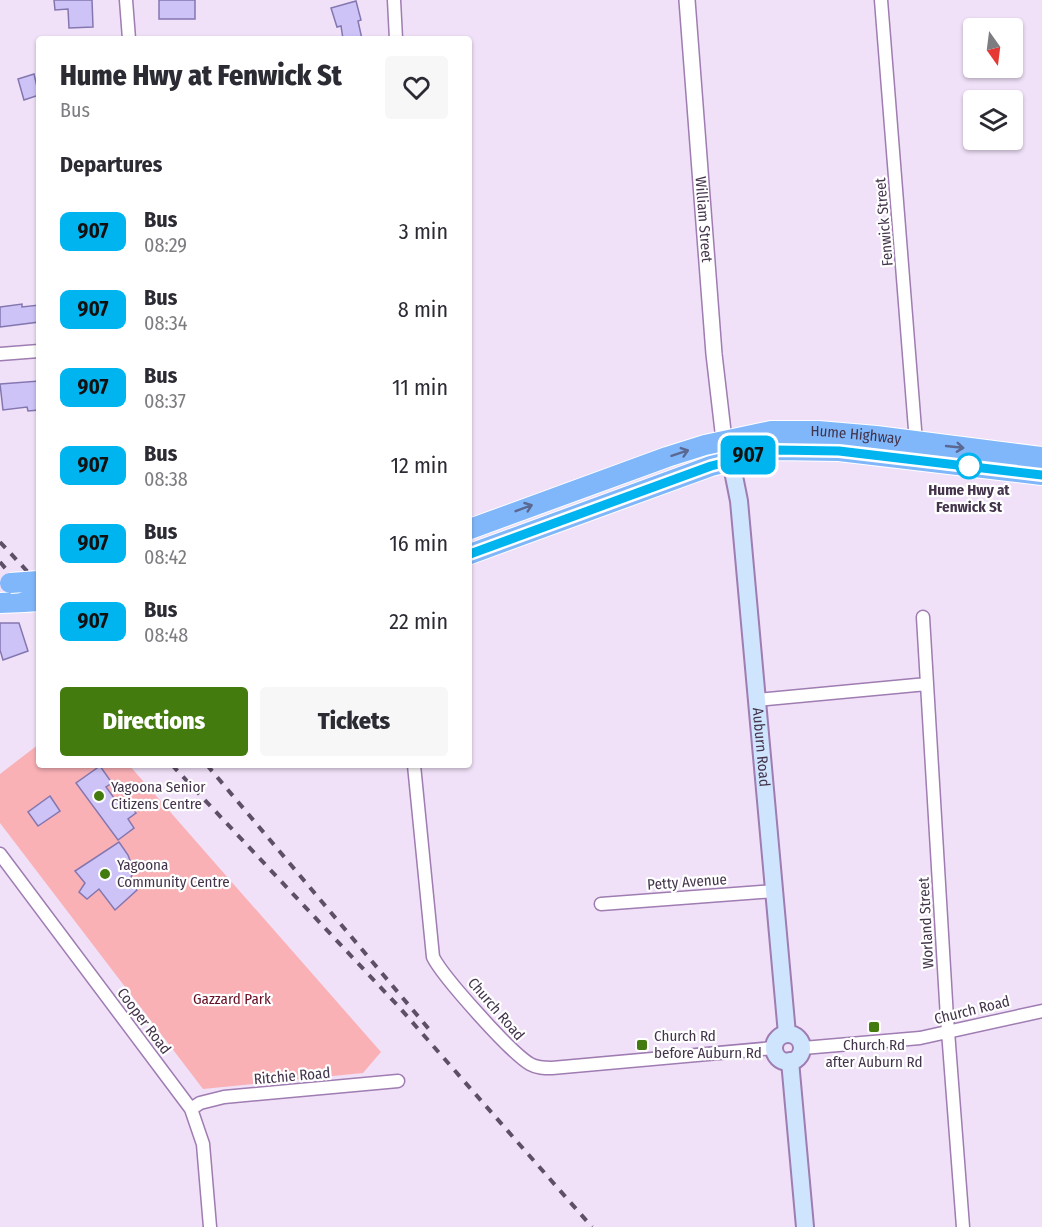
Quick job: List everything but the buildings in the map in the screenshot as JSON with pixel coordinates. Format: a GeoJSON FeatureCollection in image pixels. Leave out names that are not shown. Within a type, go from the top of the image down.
{"type":"FeatureCollection","features":[{"type":"Feature","properties":{"kind":"highway","name":"Hume Highway"},"geometry":{"type":"LineString","coordinates":[[472,528],[667,457],[751,434],[789,430],[876,436],[1042,457]]}},
{"type":"Feature","properties":{"kind":"highway"},"geometry":{"type":"LineString","coordinates":[[724,440],[731,460]]}},
{"type":"Feature","properties":{"kind":"highway","name":"Hume Highway"},"geometry":{"type":"LineString","coordinates":[[472,554],[731,460],[775,450],[802,449],[1042,475]]}},
{"type":"Feature","properties":{"kind":"highway"},"geometry":{"type":"LineString","coordinates":[[5,583],[36,581]]}},
{"type":"Feature","properties":{"kind":"highway"},"geometry":{"type":"LineString","coordinates":[[0,603],[32,602]]}},
{"type":"Feature","properties":{"kind":"main road","name":"Auburn Road"},"geometry":{"type":"LineString","coordinates":[[731,460],[739,501],[787,1034]]}},
{"type":"Feature","properties":{"kind":"main road"},"geometry":{"type":"LineString","coordinates":[[787,1034],[796,1036],[803,1048],[798,1058],[790,1061],[777,1056],[774,1048],[778,1038],[787,1034]]}},
{"type":"Feature","properties":{"kind":"main road"},"geometry":{"type":"LineString","coordinates":[[790,1061],[805,1227]]}},
{"type":"Feature","properties":{"kind":"street"},"geometry":{"type":"LineString","coordinates":[[126,0],[129,36]]}},
{"type":"Feature","properties":{"kind":"street"},"geometry":{"type":"LineString","coordinates":[[393,0],[396,36]]}},
{"type":"Feature","properties":{"kind":"street","name":"William Street"},"geometry":{"type":"LineString","coordinates":[[687,0],[714,354],[724,440]]}},
{"type":"Feature","properties":{"kind":"street","name":"Fenwick Street"},"geometry":{"type":"LineString","coordinates":[[881,0],[916,442]]}},
{"type":"Feature","properties":{"kind":"street"},"geometry":{"type":"LineString","coordinates":[[0,354],[36,351]]}},
{"type":"Feature","properties":{"kind":"street","name":"Worland Street"},"geometry":{"type":"LineString","coordinates":[[923,617],[948,1034],[963,1227]]}},
{"type":"Feature","properties":{"kind":"street"},"geometry":{"type":"LineString","coordinates":[[757,700],[927,684]]}},
{"type":"Feature","properties":{"kind":"street","name":"Church Road"},"geometry":{"type":"LineString","coordinates":[[414,768],[433,957],[443,972],[520,1057],[532,1066],[552,1068],[774,1048]]}},
{"type":"Feature","properties":{"kind":"street","name":"Cooper Road"},"geometry":{"type":"LineString","coordinates":[[0,854],[191,1109],[203,1144],[210,1227]]}},
{"type":"Feature","properties":{"kind":"street","name":"Petty Avenue"},"geometry":{"type":"LineString","coordinates":[[601,904],[774,891]]}},
{"type":"Feature","properties":{"kind":"street","name":"Church Road"},"geometry":{"type":"LineString","coordinates":[[803,1048],[948,1034],[1020,1014],[1042,1011]]}},
{"type":"Feature","properties":{"kind":"street","name":"Ritchie Road"},"geometry":{"type":"LineString","coordinates":[[191,1109],[200,1103],[217,1098],[398,1081]]}},
{"type":"Feature","properties":{"kind":"green space","name":"Gazzard Park"},"geometry":{"type":"Polygon","coordinates":[[[36,746],[36,768],[132,768],[381,1052],[363,1073],[203,1089],[0,823],[0,774],[36,746]]]}},
{"type":"Feature","properties":{"kind":"railway"},"geometry":{"type":"LineString","coordinates":[[0,542],[36,581]]}},
{"type":"Feature","properties":{"kind":"railway"},"geometry":{"type":"LineString","coordinates":[[0,562],[36,604]]}},
{"type":"Feature","properties":{"kind":"railway"},"geometry":{"type":"LineString","coordinates":[[175,768],[399,1007],[592,1227]]}},
{"type":"Feature","properties":{"kind":"railway"},"geometry":{"type":"LineString","coordinates":[[210,768],[433,1034]]}},
{"type":"Feature","properties":{"kind":"bus line","name":"907"},"geometry":{"type":"LineString","coordinates":[[472,553],[711,466],[775,450],[839,451],[1042,475]]}},
{"type":"Feature","properties":{"kind":"place","name":"Hume Hwy at Fenwick St"},"geometry":{"type":"Point","coordinates":[969,466]}},
{"type":"Feature","properties":{"kind":"place","name":"Yagoona Senior Citizens Centre"},"geometry":{"type":"Point","coordinates":[99,796]}},
{"type":"Feature","properties":{"kind":"place","name":"Yagoona Community Centre"},"geometry":{"type":"Point","coordinates":[105,874]}},
{"type":"Feature","properties":{"kind":"place","name":"Church Rd after Auburn Rd"},"geometry":{"type":"Point","coordinates":[874,1027]}},
{"type":"Feature","properties":{"kind":"place","name":"Church Rd before Auburn Rd"},"geometry":{"type":"Point","coordinates":[642,1045]}}]}
